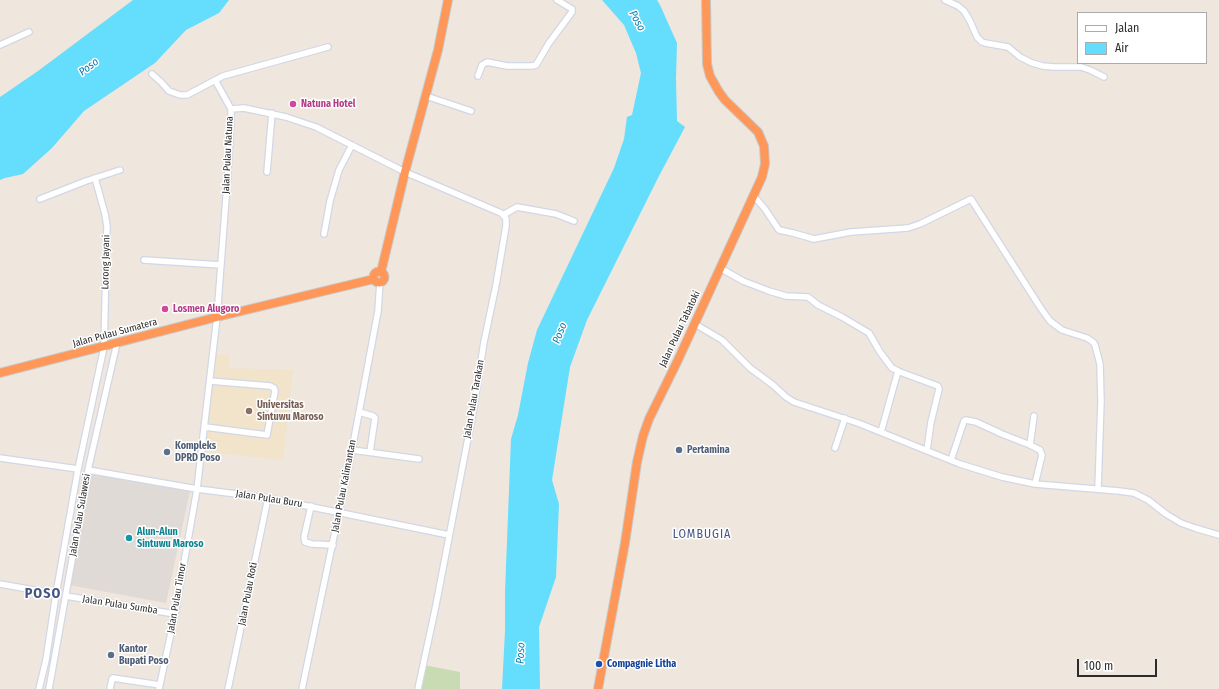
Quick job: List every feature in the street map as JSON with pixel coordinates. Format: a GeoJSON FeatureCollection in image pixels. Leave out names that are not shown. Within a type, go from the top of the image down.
{"type":"FeatureCollection","features":[{"type":"Feature","properties":{"kind":"highway"},"geometry":{"type":"LineString","coordinates":[[377,280],[375,274],[378,271],[382,272],[405,172],[438,50],[448,0]]}},
{"type":"Feature","properties":{"kind":"highway","name":"Jalan Pulau Tabatoki"},"geometry":{"type":"LineString","coordinates":[[598,689],[625,544],[637,462],[643,436],[652,413],[695,324],[754,195],[762,177],[764,168],[764,146],[758,132],[725,100],[710,76],[707,59],[706,0]]}},
{"type":"Feature","properties":{"kind":"highway","name":"Jalan Pulau Sumatera"},"geometry":{"type":"LineString","coordinates":[[0,373],[217,317],[377,280]]}},
{"type":"Feature","properties":{"kind":"street"},"geometry":{"type":"LineString","coordinates":[[478,76],[482,65],[487,62],[507,66],[532,66],[537,63],[572,12],[572,9],[557,0]]}},
{"type":"Feature","properties":{"kind":"street"},"geometry":{"type":"LineString","coordinates":[[945,0],[958,6],[964,11],[977,37],[982,42],[1008,47],[1020,57],[1032,63],[1043,66],[1081,68],[1090,70],[1104,77]]}},
{"type":"Feature","properties":{"kind":"street"},"geometry":{"type":"LineString","coordinates":[[0,45],[29,32]]}},
{"type":"Feature","properties":{"kind":"street"},"geometry":{"type":"LineString","coordinates":[[152,74],[162,82],[169,91],[185,95],[227,75],[328,48]]}},
{"type":"Feature","properties":{"kind":"street"},"geometry":{"type":"LineString","coordinates":[[215,80],[231,109]]}},
{"type":"Feature","properties":{"kind":"street"},"geometry":{"type":"LineString","coordinates":[[426,96],[472,111]]}},
{"type":"Feature","properties":{"kind":"street","name":"Jalan Pulau Natuna"},"geometry":{"type":"LineString","coordinates":[[217,317],[231,109],[244,108],[301,121],[316,127],[405,172]]}},
{"type":"Feature","properties":{"kind":"street"},"geometry":{"type":"LineString","coordinates":[[266,172],[272,114]]}},
{"type":"Feature","properties":{"kind":"street"},"geometry":{"type":"LineString","coordinates":[[324,234],[330,201],[340,170],[352,145]]}},
{"type":"Feature","properties":{"kind":"street"},"geometry":{"type":"LineString","coordinates":[[40,199],[120,170]]}},
{"type":"Feature","properties":{"kind":"street"},"geometry":{"type":"LineString","coordinates":[[405,172],[503,215],[517,207],[557,215],[574,221]]}},
{"type":"Feature","properties":{"kind":"street","name":"Lorong Jayani"},"geometry":{"type":"LineString","coordinates":[[95,178],[107,226],[104,347]]}},
{"type":"Feature","properties":{"kind":"street"},"geometry":{"type":"LineString","coordinates":[[754,195],[766,209],[779,230],[814,239],[852,232],[908,228],[920,224],[971,199],[1050,321],[1062,330],[1086,338],[1095,345],[1100,364],[1101,401],[1098,489]]}},
{"type":"Feature","properties":{"kind":"street","name":"Jalan Pulau Tarakan"},"geometry":{"type":"LineString","coordinates":[[418,689],[436,604],[473,412],[484,342],[499,272],[506,222],[503,215]]}},
{"type":"Feature","properties":{"kind":"street"},"geometry":{"type":"LineString","coordinates":[[144,260],[221,265]]}},
{"type":"Feature","properties":{"kind":"street"},"geometry":{"type":"LineString","coordinates":[[720,268],[769,292],[786,296],[808,296],[815,303],[853,323],[871,335],[888,364],[898,371],[939,386],[931,422],[927,450]]}},
{"type":"Feature","properties":{"kind":"street","name":"Jalan Pulau Kalimantan"},"geometry":{"type":"LineString","coordinates":[[302,689],[310,644],[333,545],[378,311],[377,280]]}},
{"type":"Feature","properties":{"kind":"street","name":"Jalan Pulau Timor"},"geometry":{"type":"LineString","coordinates":[[160,687],[175,614],[197,489],[217,317]]}},
{"type":"Feature","properties":{"kind":"street"},"geometry":{"type":"LineString","coordinates":[[695,324],[722,340],[750,368],[773,385],[789,400],[845,418],[960,464],[1002,477],[1035,484],[1128,491],[1148,500],[1181,523],[1219,534]]}},
{"type":"Feature","properties":{"kind":"street","name":"Jalan Pulau Sulawesi"},"geometry":{"type":"LineString","coordinates":[[49,689],[88,470],[117,343]]}},
{"type":"Feature","properties":{"kind":"street","name":"Jalan Pulau Sulawesi"},"geometry":{"type":"LineString","coordinates":[[39,689],[48,646],[78,470],[104,347]]}},
{"type":"Feature","properties":{"kind":"street"},"geometry":{"type":"LineString","coordinates":[[881,432],[898,371]]}},
{"type":"Feature","properties":{"kind":"street"},"geometry":{"type":"LineString","coordinates":[[205,427],[267,435],[275,391],[274,388],[270,386],[210,381]]}},
{"type":"Feature","properties":{"kind":"street"},"geometry":{"type":"LineString","coordinates":[[97,382],[107,386]]}},
{"type":"Feature","properties":{"kind":"street"},"geometry":{"type":"LineString","coordinates":[[359,412],[375,418],[370,452]]}},
{"type":"Feature","properties":{"kind":"street"},"geometry":{"type":"LineString","coordinates":[[1030,445],[1034,416]]}},
{"type":"Feature","properties":{"kind":"street"},"geometry":{"type":"LineString","coordinates":[[835,448],[845,418]]}},
{"type":"Feature","properties":{"kind":"street"},"geometry":{"type":"LineString","coordinates":[[951,460],[963,421],[966,420],[980,424],[1040,450],[1042,454],[1035,484]]}},
{"type":"Feature","properties":{"kind":"street"},"geometry":{"type":"LineString","coordinates":[[352,450],[419,459]]}},
{"type":"Feature","properties":{"kind":"street"},"geometry":{"type":"LineString","coordinates":[[0,458],[78,470]]}},
{"type":"Feature","properties":{"kind":"street","name":"Jalan Pulau Buru"},"geometry":{"type":"LineString","coordinates":[[88,470],[197,489],[268,498],[449,534]]}},
{"type":"Feature","properties":{"kind":"street","name":"Jalan Pulau Roti"},"geometry":{"type":"LineString","coordinates":[[228,689],[268,498]]}},
{"type":"Feature","properties":{"kind":"street"},"geometry":{"type":"LineString","coordinates":[[311,506],[304,537],[305,542],[312,544],[333,545]]}},
{"type":"Feature","properties":{"kind":"street"},"geometry":{"type":"LineString","coordinates":[[68,525],[78,527]]}},
{"type":"Feature","properties":{"kind":"street"},"geometry":{"type":"LineString","coordinates":[[0,584],[56,594]]}},
{"type":"Feature","properties":{"kind":"street","name":"Jalan Pulau Sumba"},"geometry":{"type":"LineString","coordinates":[[66,596],[175,614]]}},
{"type":"Feature","properties":{"kind":"street"},"geometry":{"type":"LineString","coordinates":[[110,689],[113,678],[160,687]]}},
{"type":"Feature","properties":{"kind":"shaded area","name":"Universitas Sintuwu Maroso"},"geometry":{"type":"Polygon","coordinates":[[[215,354],[229,355],[229,368],[293,370],[283,460],[206,452],[215,354]]]}},
{"type":"Feature","properties":{"kind":"shaded area","name":"Alun-Alun Sintuwu Maroso"},"geometry":{"type":"Polygon","coordinates":[[[91,474],[190,491],[166,603],[69,585],[91,474]]]}},
{"type":"Feature","properties":{"kind":"green space"},"geometry":{"type":"Polygon","coordinates":[[[424,665],[460,672],[460,689],[420,689],[424,665]]]}},
{"type":"Feature","properties":{"kind":"water","name":"Poso"},"geometry":{"type":"Polygon","coordinates":[[[133,0],[229,0],[219,13],[186,30],[155,63],[84,111],[52,148],[23,174],[0,180],[0,97],[38,71],[133,0]]]}},
{"type":"Feature","properties":{"kind":"water","name":"Poso"},"geometry":{"type":"Polygon","coordinates":[[[602,0],[657,0],[677,43],[677,121],[685,127],[587,320],[570,367],[552,480],[559,504],[556,577],[539,627],[540,689],[502,689],[511,439],[518,415],[528,363],[537,330],[614,168],[624,139],[627,117],[632,115],[641,73],[636,53],[624,25],[602,0]]]}},
{"type":"Feature","properties":{"kind":"place","name":"Natuna Hotel"},"geometry":{"type":"Point","coordinates":[293,104]}},
{"type":"Feature","properties":{"kind":"place","name":"Losmen Alugoro"},"geometry":{"type":"Point","coordinates":[165,309]}},
{"type":"Feature","properties":{"kind":"place","name":"Universitas Sintuwu Maroso"},"geometry":{"type":"Point","coordinates":[249,411]}},
{"type":"Feature","properties":{"kind":"place","name":"Pertamina"},"geometry":{"type":"Point","coordinates":[679,450]}},
{"type":"Feature","properties":{"kind":"place","name":"Kompleks DPRD Poso"},"geometry":{"type":"Point","coordinates":[167,452]}},
{"type":"Feature","properties":{"kind":"place","name":"Alun-Alun Sintuwu Maroso"},"geometry":{"type":"Point","coordinates":[129,538]}},
{"type":"Feature","properties":{"kind":"place","name":"Kantor Bupati Poso"},"geometry":{"type":"Point","coordinates":[111,655]}},
{"type":"Feature","properties":{"kind":"place","name":"Compagnie Litha"},"geometry":{"type":"Point","coordinates":[599,664]}},
{"type":"Feature","properties":{"kind":"district","name":"LOMBUGIA"},"geometry":{"type":"Point","coordinates":[702,535]}},
{"type":"Feature","properties":{"kind":"district","name":"POSO"},"geometry":{"type":"Point","coordinates":[43,594]}}]}
